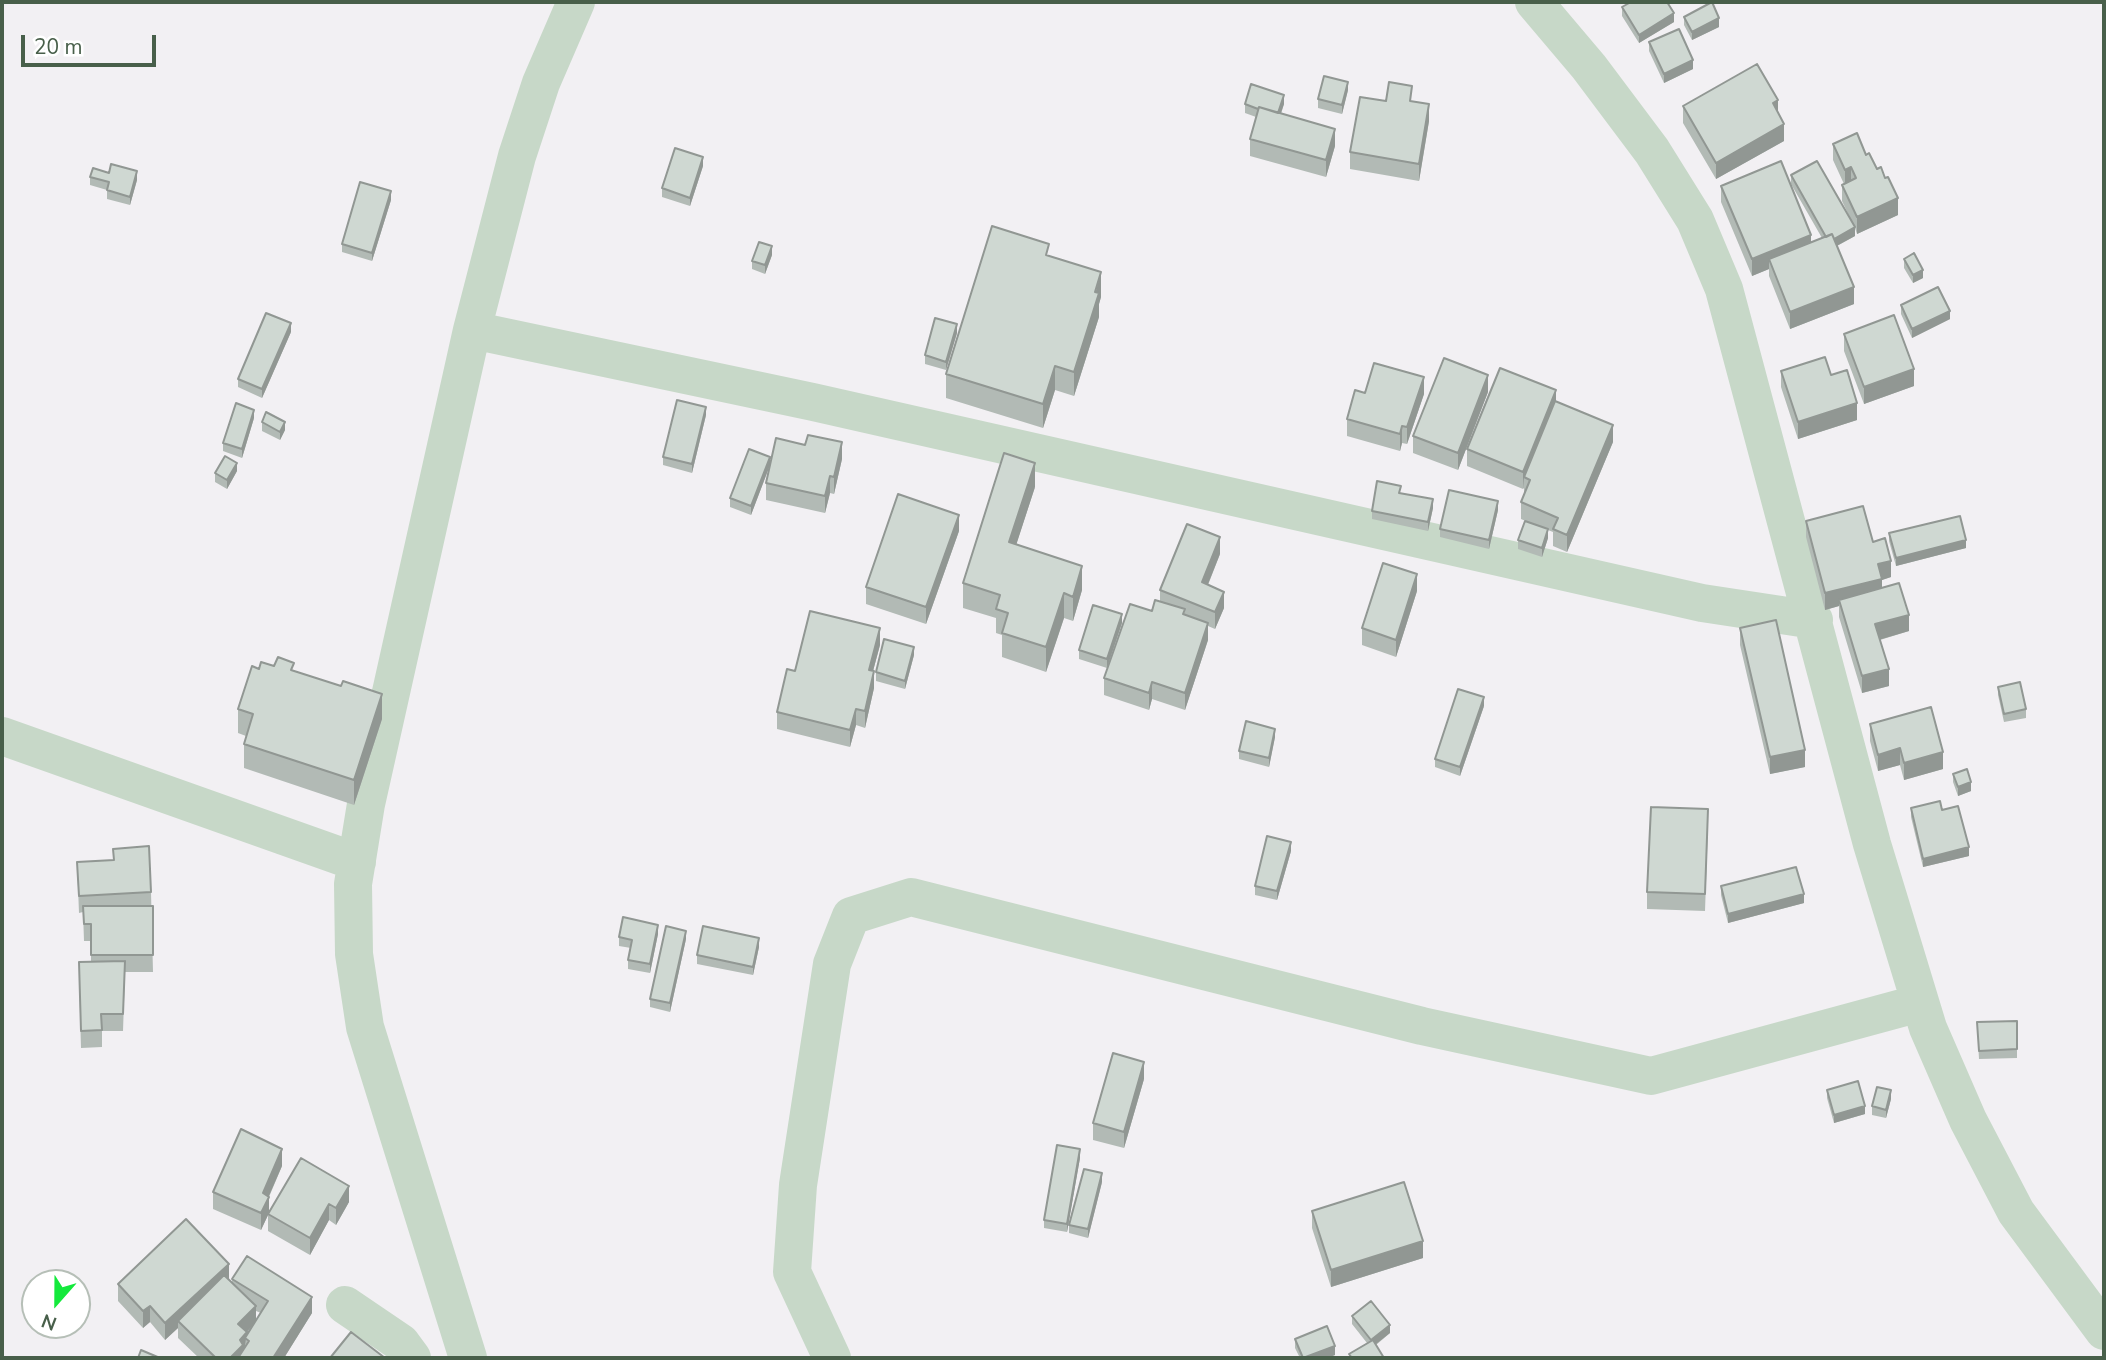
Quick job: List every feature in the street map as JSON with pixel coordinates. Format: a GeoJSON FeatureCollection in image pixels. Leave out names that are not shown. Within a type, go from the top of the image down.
{"type":"FeatureCollection","features":[{"type":"Feature","properties":{"kind":"street"},"geometry":{"type":"LineString","coordinates":[[468,1358],[365,1027],[354,954],[353,884],[366,804],[471,330],[521,144],[541,83],[576,2]]}},
{"type":"Feature","properties":{"kind":"street"},"geometry":{"type":"LineString","coordinates":[[1534,2],[1589,67],[1652,151],[1695,220],[1724,289],[1872,844],[1920,1003],[1968,1120],[2016,1212],[2104,1331]]}},
{"type":"Feature","properties":{"kind":"street"},"geometry":{"type":"LineString","coordinates":[[471,330],[826,405],[1702,603],[1814,620]]}},
{"type":"Feature","properties":{"kind":"street"},"geometry":{"type":"LineString","coordinates":[[2,736],[357,862]]}},
{"type":"Feature","properties":{"kind":"street"},"geometry":{"type":"LineString","coordinates":[[832,1358],[792,1272],[798,1185],[832,964],[851,916],[911,897],[1422,1026],[1651,1076],[1920,1003]]}},
{"type":"Feature","properties":{"kind":"street"},"geometry":{"type":"LineString","coordinates":[[345,1305],[401,1343],[412,1358]]}},
{"type":"Feature","properties":{"kind":"building"},"geometry":{"type":"Polygon","coordinates":[[[1631,2],[1667,2],[1674,13],[1639,35],[1622,7],[1631,2]]]}},
{"type":"Feature","properties":{"kind":"building"},"geometry":{"type":"Polygon","coordinates":[[[1712,2],[1719,18],[1692,32],[1684,17],[1712,2]]]}},
{"type":"Feature","properties":{"kind":"building"},"geometry":{"type":"Polygon","coordinates":[[[1679,29],[1693,60],[1664,74],[1649,42],[1679,29]]]}},
{"type":"Feature","properties":{"kind":"building"},"geometry":{"type":"Polygon","coordinates":[[[1757,64],[1778,100],[1773,103],[1784,124],[1716,163],[1683,106],[1757,64]]]}},
{"type":"Feature","properties":{"kind":"building"},"geometry":{"type":"Polygon","coordinates":[[[1324,76],[1348,82],[1342,105],[1318,99],[1324,76]]]}},
{"type":"Feature","properties":{"kind":"building"},"geometry":{"type":"Polygon","coordinates":[[[1389,82],[1412,86],[1410,101],[1429,104],[1419,164],[1350,152],[1360,97],[1386,101],[1389,82]]]}},
{"type":"Feature","properties":{"kind":"building"},"geometry":{"type":"Polygon","coordinates":[[[1251,84],[1284,95],[1278,113],[1245,104],[1251,84]]]}},
{"type":"Feature","properties":{"kind":"building"},"geometry":{"type":"Polygon","coordinates":[[[1259,107],[1335,129],[1326,160],[1250,139],[1259,107]]]}},
{"type":"Feature","properties":{"kind":"building"},"geometry":{"type":"Polygon","coordinates":[[[1857,133],[1866,155],[1869,153],[1877,169],[1881,167],[1898,198],[1857,217],[1842,185],[1856,178],[1851,167],[1845,170],[1833,144],[1857,133]]]}},
{"type":"Feature","properties":{"kind":"building"},"geometry":{"type":"Polygon","coordinates":[[[675,148],[703,157],[690,198],[662,188],[675,148]]]}},
{"type":"Feature","properties":{"kind":"building"},"geometry":{"type":"Polygon","coordinates":[[[1781,161],[1811,235],[1752,259],[1721,186],[1781,161]]]}},
{"type":"Feature","properties":{"kind":"building"},"geometry":{"type":"Polygon","coordinates":[[[1817,161],[1855,227],[1834,239],[1832,234],[1826,237],[1791,175],[1817,161]]]}},
{"type":"Feature","properties":{"kind":"building"},"geometry":{"type":"Polygon","coordinates":[[[111,164],[137,171],[130,197],[107,190],[109,182],[90,177],[93,168],[109,173],[111,164]]]}},
{"type":"Feature","properties":{"kind":"building"},"geometry":{"type":"Polygon","coordinates":[[[360,182],[391,191],[372,253],[342,244],[360,182]]]}},
{"type":"Feature","properties":{"kind":"building"},"geometry":{"type":"Polygon","coordinates":[[[992,226],[1049,244],[1046,255],[1101,272],[1095,292],[1099,293],[1074,372],[1055,366],[1043,404],[946,374],[992,226]]]}},
{"type":"Feature","properties":{"kind":"building"},"geometry":{"type":"Polygon","coordinates":[[[1832,234],[1854,287],[1790,312],[1769,259],[1832,234]]]}},
{"type":"Feature","properties":{"kind":"building"},"geometry":{"type":"Polygon","coordinates":[[[759,242],[772,246],[765,265],[752,261],[759,242]]]}},
{"type":"Feature","properties":{"kind":"building"},"geometry":{"type":"Polygon","coordinates":[[[1914,253],[1923,270],[1913,275],[1904,259],[1914,253]]]}},
{"type":"Feature","properties":{"kind":"building"},"geometry":{"type":"Polygon","coordinates":[[[1938,287],[1950,311],[1912,329],[1901,305],[1938,287]]]}},
{"type":"Feature","properties":{"kind":"building"},"geometry":{"type":"Polygon","coordinates":[[[266,313],[291,323],[262,389],[238,379],[266,313]]]}},
{"type":"Feature","properties":{"kind":"building"},"geometry":{"type":"Polygon","coordinates":[[[1894,315],[1914,369],[1864,387],[1844,334],[1894,315]]]}},
{"type":"Feature","properties":{"kind":"building"},"geometry":{"type":"Polygon","coordinates":[[[935,318],[957,324],[946,362],[925,355],[935,318]]]}},
{"type":"Feature","properties":{"kind":"building"},"geometry":{"type":"Polygon","coordinates":[[[1825,357],[1831,375],[1847,370],[1857,403],[1798,422],[1781,371],[1825,357]]]}},
{"type":"Feature","properties":{"kind":"building"},"geometry":{"type":"Polygon","coordinates":[[[1444,358],[1488,375],[1458,453],[1413,436],[1444,358]]]}},
{"type":"Feature","properties":{"kind":"building"},"geometry":{"type":"Polygon","coordinates":[[[1374,363],[1424,377],[1407,427],[1402,426],[1400,434],[1347,419],[1355,390],[1365,393],[1374,363]]]}},
{"type":"Feature","properties":{"kind":"building"},"geometry":{"type":"Polygon","coordinates":[[[1500,368],[1556,390],[1523,472],[1467,449],[1500,368]]]}},
{"type":"Feature","properties":{"kind":"building"},"geometry":{"type":"Polygon","coordinates":[[[677,400],[706,407],[692,464],[663,457],[677,400]]]}},
{"type":"Feature","properties":{"kind":"building"},"geometry":{"type":"Polygon","coordinates":[[[1555,401],[1613,425],[1567,535],[1553,529],[1558,518],[1521,502],[1530,480],[1524,477],[1555,401]]]}},
{"type":"Feature","properties":{"kind":"building"},"geometry":{"type":"Polygon","coordinates":[[[236,403],[254,410],[242,449],[223,443],[236,403]]]}},
{"type":"Feature","properties":{"kind":"building"},"geometry":{"type":"Polygon","coordinates":[[[266,412],[285,422],[280,432],[262,422],[266,412]]]}},
{"type":"Feature","properties":{"kind":"building"},"geometry":{"type":"Polygon","coordinates":[[[808,435],[842,442],[834,477],[830,476],[825,496],[766,483],[776,438],[805,445],[808,435]]]}},
{"type":"Feature","properties":{"kind":"building"},"geometry":{"type":"Polygon","coordinates":[[[749,449],[770,457],[751,506],[730,498],[749,449]]]}},
{"type":"Feature","properties":{"kind":"building"},"geometry":{"type":"Polygon","coordinates":[[[1004,453],[1035,463],[1009,542],[1082,566],[1073,597],[1064,593],[1046,647],[1002,633],[1008,613],[996,609],[1000,595],[963,583],[1004,453]]]}},
{"type":"Feature","properties":{"kind":"building"},"geometry":{"type":"Polygon","coordinates":[[[225,456],[237,463],[227,480],[215,473],[225,456]]]}},
{"type":"Feature","properties":{"kind":"building"},"geometry":{"type":"Polygon","coordinates":[[[1377,481],[1401,486],[1399,493],[1433,499],[1428,522],[1372,511],[1377,481]]]}},
{"type":"Feature","properties":{"kind":"building"},"geometry":{"type":"Polygon","coordinates":[[[1449,490],[1498,501],[1489,540],[1440,529],[1449,490]]]}},
{"type":"Feature","properties":{"kind":"building"},"geometry":{"type":"Polygon","coordinates":[[[898,494],[959,515],[926,607],[866,587],[898,494]]]}},
{"type":"Feature","properties":{"kind":"building"},"geometry":{"type":"Polygon","coordinates":[[[1863,506],[1873,542],[1885,538],[1891,561],[1878,564],[1882,579],[1825,593],[1806,521],[1863,506]]]}},
{"type":"Feature","properties":{"kind":"building"},"geometry":{"type":"Polygon","coordinates":[[[1960,516],[1966,540],[1896,558],[1889,533],[1960,516]]]}},
{"type":"Feature","properties":{"kind":"building"},"geometry":{"type":"Polygon","coordinates":[[[1525,521],[1548,529],[1542,548],[1518,540],[1525,521]]]}},
{"type":"Feature","properties":{"kind":"building"},"geometry":{"type":"Polygon","coordinates":[[[1187,524],[1220,537],[1202,582],[1224,592],[1215,612],[1160,590],[1187,524]]]}},
{"type":"Feature","properties":{"kind":"building"},"geometry":{"type":"Polygon","coordinates":[[[1383,563],[1417,574],[1396,640],[1362,628],[1383,563]]]}},
{"type":"Feature","properties":{"kind":"building"},"geometry":{"type":"Polygon","coordinates":[[[1899,583],[1909,615],[1875,624],[1889,669],[1862,676],[1839,600],[1899,583]]]}},
{"type":"Feature","properties":{"kind":"building"},"geometry":{"type":"Polygon","coordinates":[[[1155,600],[1185,609],[1183,614],[1208,623],[1185,693],[1152,682],[1149,693],[1104,678],[1130,604],[1152,611],[1155,600]]]}},
{"type":"Feature","properties":{"kind":"building"},"geometry":{"type":"Polygon","coordinates":[[[1093,605],[1122,614],[1107,659],[1079,650],[1093,605]]]}},
{"type":"Feature","properties":{"kind":"building"},"geometry":{"type":"Polygon","coordinates":[[[810,611],[880,628],[869,670],[874,671],[865,711],[856,709],[850,730],[777,712],[787,669],[795,671],[810,611]]]}},
{"type":"Feature","properties":{"kind":"building"},"geometry":{"type":"Polygon","coordinates":[[[1776,620],[1805,750],[1770,757],[1740,628],[1776,620]]]}},
{"type":"Feature","properties":{"kind":"building"},"geometry":{"type":"Polygon","coordinates":[[[884,639],[914,647],[905,681],[876,672],[884,639]]]}},
{"type":"Feature","properties":{"kind":"building"},"geometry":{"type":"Polygon","coordinates":[[[278,657],[294,663],[291,670],[341,686],[343,681],[382,694],[354,780],[244,744],[253,714],[238,709],[252,666],[259,669],[261,662],[274,666],[278,657]]]}},
{"type":"Feature","properties":{"kind":"building"},"geometry":{"type":"Polygon","coordinates":[[[2020,682],[2026,709],[2004,714],[1998,687],[2020,682]]]}},
{"type":"Feature","properties":{"kind":"building"},"geometry":{"type":"Polygon","coordinates":[[[1458,689],[1484,697],[1460,767],[1435,759],[1458,689]]]}},
{"type":"Feature","properties":{"kind":"building"},"geometry":{"type":"Polygon","coordinates":[[[1931,707],[1943,752],[1904,763],[1900,748],[1878,755],[1870,724],[1931,707]]]}},
{"type":"Feature","properties":{"kind":"building"},"geometry":{"type":"Polygon","coordinates":[[[1246,721],[1275,729],[1269,758],[1239,751],[1246,721]]]}},
{"type":"Feature","properties":{"kind":"building"},"geometry":{"type":"Polygon","coordinates":[[[1967,769],[1971,782],[1958,787],[1953,774],[1967,769]]]}},
{"type":"Feature","properties":{"kind":"building"},"geometry":{"type":"Polygon","coordinates":[[[1940,801],[1942,810],[1958,806],[1969,847],[1923,859],[1911,808],[1940,801]]]}},
{"type":"Feature","properties":{"kind":"building"},"geometry":{"type":"Polygon","coordinates":[[[1651,807],[1708,809],[1705,894],[1647,892],[1651,807]]]}},
{"type":"Feature","properties":{"kind":"building"},"geometry":{"type":"Polygon","coordinates":[[[1267,836],[1291,842],[1277,891],[1255,886],[1267,836]]]}},
{"type":"Feature","properties":{"kind":"building"},"geometry":{"type":"Polygon","coordinates":[[[149,846],[151,892],[79,896],[77,862],[114,860],[113,849],[149,846]]]}},
{"type":"Feature","properties":{"kind":"building"},"geometry":{"type":"Polygon","coordinates":[[[1796,867],[1804,894],[1728,914],[1721,886],[1796,867]]]}},
{"type":"Feature","properties":{"kind":"building"},"geometry":{"type":"Polygon","coordinates":[[[83,906],[153,906],[153,955],[91,955],[91,924],[84,924],[83,906]]]}},
{"type":"Feature","properties":{"kind":"building"},"geometry":{"type":"Polygon","coordinates":[[[623,917],[658,925],[650,964],[628,960],[632,940],[619,937],[623,917]]]}},
{"type":"Feature","properties":{"kind":"building"},"geometry":{"type":"Polygon","coordinates":[[[666,926],[686,931],[670,1003],[650,999],[666,926]]]}},
{"type":"Feature","properties":{"kind":"building"},"geometry":{"type":"Polygon","coordinates":[[[703,926],[759,938],[753,967],[697,955],[703,926]]]}},
{"type":"Feature","properties":{"kind":"building"},"geometry":{"type":"Polygon","coordinates":[[[125,961],[123,1014],[101,1014],[102,1030],[81,1031],[79,962],[125,961]]]}},
{"type":"Feature","properties":{"kind":"building"},"geometry":{"type":"Polygon","coordinates":[[[2017,1021],[2017,1049],[1979,1051],[1977,1022],[2017,1021]]]}},
{"type":"Feature","properties":{"kind":"building"},"geometry":{"type":"Polygon","coordinates":[[[1113,1053],[1144,1062],[1124,1132],[1093,1123],[1113,1053]]]}},
{"type":"Feature","properties":{"kind":"building"},"geometry":{"type":"Polygon","coordinates":[[[1858,1081],[1865,1106],[1834,1115],[1827,1090],[1858,1081]]]}},
{"type":"Feature","properties":{"kind":"building"},"geometry":{"type":"Polygon","coordinates":[[[1877,1087],[1891,1090],[1886,1110],[1872,1106],[1877,1087]]]}},
{"type":"Feature","properties":{"kind":"building"},"geometry":{"type":"Polygon","coordinates":[[[241,1129],[282,1149],[263,1193],[269,1197],[261,1213],[213,1192],[241,1129]]]}},
{"type":"Feature","properties":{"kind":"building"},"geometry":{"type":"Polygon","coordinates":[[[1057,1145],[1080,1149],[1067,1224],[1044,1220],[1057,1145]]]}},
{"type":"Feature","properties":{"kind":"building"},"geometry":{"type":"Polygon","coordinates":[[[301,1158],[349,1186],[336,1208],[329,1204],[310,1238],[268,1214],[301,1158]]]}},
{"type":"Feature","properties":{"kind":"building"},"geometry":{"type":"Polygon","coordinates":[[[1084,1169],[1102,1173],[1088,1229],[1069,1225],[1084,1169]]]}},
{"type":"Feature","properties":{"kind":"building"},"geometry":{"type":"Polygon","coordinates":[[[1404,1182],[1423,1241],[1331,1270],[1312,1211],[1404,1182]]]}},
{"type":"Feature","properties":{"kind":"building"},"geometry":{"type":"Polygon","coordinates":[[[186,1219],[229,1264],[165,1323],[150,1306],[143,1311],[118,1284],[186,1219]]]}},
{"type":"Feature","properties":{"kind":"building"},"geometry":{"type":"Polygon","coordinates":[[[247,1256],[312,1297],[273,1358],[238,1358],[249,1341],[245,1338],[268,1301],[232,1279],[247,1256]]]}},
{"type":"Feature","properties":{"kind":"building"},"geometry":{"type":"Polygon","coordinates":[[[224,1275],[256,1306],[238,1324],[247,1332],[240,1340],[243,1345],[230,1358],[216,1358],[178,1321],[224,1275]]]}},
{"type":"Feature","properties":{"kind":"building"},"geometry":{"type":"Polygon","coordinates":[[[1371,1301],[1390,1325],[1371,1340],[1352,1316],[1371,1301]]]}},
{"type":"Feature","properties":{"kind":"building"},"geometry":{"type":"Polygon","coordinates":[[[1327,1326],[1335,1346],[1303,1358],[1295,1339],[1327,1326]]]}},
{"type":"Feature","properties":{"kind":"building"},"geometry":{"type":"Polygon","coordinates":[[[351,1332],[385,1358],[330,1358],[351,1332]]]}},
{"type":"Feature","properties":{"kind":"building"},"geometry":{"type":"Polygon","coordinates":[[[1373,1340],[1384,1358],[1352,1358],[1349,1354],[1373,1340]]]}},
{"type":"Feature","properties":{"kind":"building"},"geometry":{"type":"Polygon","coordinates":[[[141,1350],[160,1358],[138,1358],[141,1350]]]}}]}
